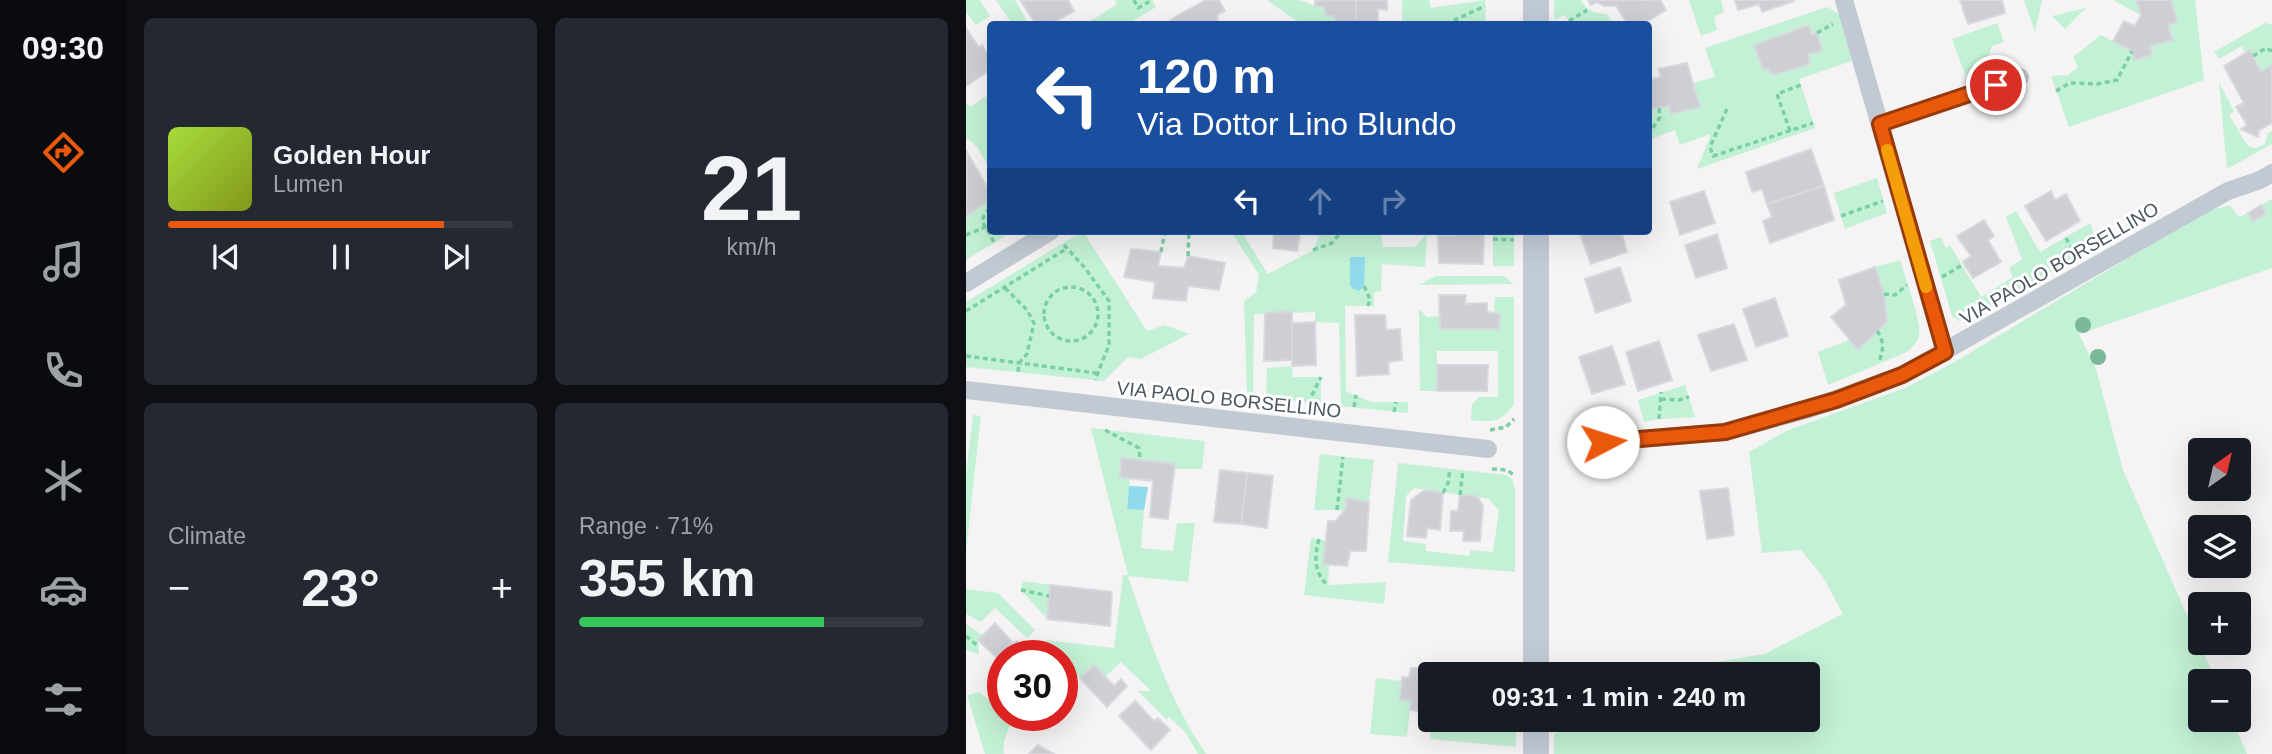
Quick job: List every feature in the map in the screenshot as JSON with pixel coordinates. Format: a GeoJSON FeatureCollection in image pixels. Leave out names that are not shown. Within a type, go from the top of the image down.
{"type":"FeatureCollection","features":[{"type":"Feature","properties":{"kind":"main road"},"geometry":{"type":"LineString","coordinates":[[1536,0],[1536,21]]}},
{"type":"Feature","properties":{"kind":"main road"},"geometry":{"type":"LineString","coordinates":[[1525,236],[1536,662]]}},
{"type":"Feature","properties":{"kind":"main road"},"geometry":{"type":"LineString","coordinates":[[1536,732],[1536,754]]}},
{"type":"Feature","properties":{"kind":"street"},"geometry":{"type":"LineString","coordinates":[[1844,0],[1945,352]]}},
{"type":"Feature","properties":{"kind":"street"},"geometry":{"type":"LineString","coordinates":[[1880,124],[2020,77]]}},
{"type":"Feature","properties":{"kind":"street","name":"VIA PAOLO BORSELLINO"},"geometry":{"type":"LineString","coordinates":[[1579,444],[1725,432],[1836,400],[1902,375],[2228,191],[2272,173]]}},
{"type":"Feature","properties":{"kind":"street"},"geometry":{"type":"LineString","coordinates":[[966,283],[1057,237]]}},
{"type":"Feature","properties":{"kind":"street","name":"VIA PAOLO BORSELLINO"},"geometry":{"type":"LineString","coordinates":[[966,390],[1488,449]]}},
{"type":"Feature","properties":{"kind":"path"},"geometry":{"type":"LineString","coordinates":[[1134,0],[1138,8],[1152,0]]}},
{"type":"Feature","properties":{"kind":"path"},"geometry":{"type":"LineString","coordinates":[[1452,21],[1485,6]]}},
{"type":"Feature","properties":{"kind":"path"},"geometry":{"type":"LineString","coordinates":[[1569,21],[1587,10]]}},
{"type":"Feature","properties":{"kind":"path"},"geometry":{"type":"LineString","coordinates":[[2253,56],[2266,48],[2272,51]]}},
{"type":"Feature","properties":{"kind":"path"},"geometry":{"type":"LineString","coordinates":[[2056,91],[2070,83],[2098,84],[2117,80],[2132,51]]}},
{"type":"Feature","properties":{"kind":"path"},"geometry":{"type":"LineString","coordinates":[[1790,131],[1777,94],[1801,85]]}},
{"type":"Feature","properties":{"kind":"path"},"geometry":{"type":"LineString","coordinates":[[1652,129],[1660,117],[1659,108]]}},
{"type":"Feature","properties":{"kind":"path"},"geometry":{"type":"LineString","coordinates":[[1727,109],[1710,147],[1713,156],[1813,123]]}},
{"type":"Feature","properties":{"kind":"path"},"geometry":{"type":"LineString","coordinates":[[1841,216],[1883,201]]}},
{"type":"Feature","properties":{"kind":"path"},"geometry":{"type":"LineString","coordinates":[[966,235],[986,227],[982,221],[987,211]]}},
{"type":"Feature","properties":{"kind":"path"},"geometry":{"type":"LineString","coordinates":[[990,235],[994,242]]}},
{"type":"Feature","properties":{"kind":"path"},"geometry":{"type":"LineString","coordinates":[[1161,252],[1164,235]]}},
{"type":"Feature","properties":{"kind":"path"},"geometry":{"type":"LineString","coordinates":[[1188,256],[1189,235]]}},
{"type":"Feature","properties":{"kind":"path"},"geometry":{"type":"LineString","coordinates":[[1313,250],[1332,243],[1339,235]]}},
{"type":"Feature","properties":{"kind":"path"},"geometry":{"type":"LineString","coordinates":[[1493,239],[1525,236]]}},
{"type":"Feature","properties":{"kind":"path"},"geometry":{"type":"LineString","coordinates":[[1057,237],[1085,268],[1109,301],[1109,345],[1095,380]]}},
{"type":"Feature","properties":{"kind":"path"},"geometry":{"type":"LineString","coordinates":[[2066,237],[2076,254],[2095,238]]}},
{"type":"Feature","properties":{"kind":"path"},"geometry":{"type":"LineString","coordinates":[[966,312],[1066,249]]}},
{"type":"Feature","properties":{"kind":"path"},"geometry":{"type":"LineString","coordinates":[[1941,278],[1962,265]]}},
{"type":"Feature","properties":{"kind":"path"},"geometry":{"type":"LineString","coordinates":[[1884,293],[1895,295],[1907,285]]}},
{"type":"Feature","properties":{"kind":"path"},"geometry":{"type":"LineString","coordinates":[[1073,286],[1091,294],[1097,303],[1099,315],[1095,329],[1088,336],[1072,342],[1057,338],[1049,331],[1044,317],[1044,308],[1050,296],[1061,288],[1073,286]]}},
{"type":"Feature","properties":{"kind":"path"},"geometry":{"type":"LineString","coordinates":[[1364,286],[1370,299],[1368,306]]}},
{"type":"Feature","properties":{"kind":"path"},"geometry":{"type":"LineString","coordinates":[[1004,288],[1027,310],[1034,323],[1027,354],[1019,363],[1018,372]]}},
{"type":"Feature","properties":{"kind":"path"},"geometry":{"type":"LineString","coordinates":[[1034,323],[1044,317]]}},
{"type":"Feature","properties":{"kind":"path"},"geometry":{"type":"LineString","coordinates":[[1877,331],[1882,338],[1883,350],[1878,364]]}},
{"type":"Feature","properties":{"kind":"path"},"geometry":{"type":"LineString","coordinates":[[966,356],[1096,373]]}},
{"type":"Feature","properties":{"kind":"path"},"geometry":{"type":"LineString","coordinates":[[1308,403],[1321,377]]}},
{"type":"Feature","properties":{"kind":"path"},"geometry":{"type":"LineString","coordinates":[[1659,419],[1661,393]]}},
{"type":"Feature","properties":{"kind":"path"},"geometry":{"type":"LineString","coordinates":[[1354,407],[1356,395]]}},
{"type":"Feature","properties":{"kind":"path"},"geometry":{"type":"LineString","coordinates":[[1661,399],[1679,400],[1689,397]]}},
{"type":"Feature","properties":{"kind":"path"},"geometry":{"type":"LineString","coordinates":[[1394,412],[1396,402]]}},
{"type":"Feature","properties":{"kind":"path"},"geometry":{"type":"LineString","coordinates":[[1105,430],[1139,448],[1140,460]]}},
{"type":"Feature","properties":{"kind":"path"},"geometry":{"type":"LineString","coordinates":[[1337,510],[1343,457]]}},
{"type":"Feature","properties":{"kind":"path"},"geometry":{"type":"LineString","coordinates":[[1443,493],[1450,469]]}},
{"type":"Feature","properties":{"kind":"path"},"geometry":{"type":"LineString","coordinates":[[1460,495],[1463,470]]}},
{"type":"Feature","properties":{"kind":"path"},"geometry":{"type":"LineString","coordinates":[[1319,539],[1315,553],[1316,566],[1327,585]]}},
{"type":"Feature","properties":{"kind":"path"},"geometry":{"type":"LineString","coordinates":[[1021,590],[1049,596]]}},
{"type":"Feature","properties":{"kind":"path"},"geometry":{"type":"LineString","coordinates":[[966,636],[978,646]]}},
{"type":"Feature","properties":{"kind":"green space"},"geometry":{"type":"Polygon","coordinates":[[[966,0],[980,0],[990,16],[976,25],[966,12],[966,0]]]}},
{"type":"Feature","properties":{"kind":"green space"},"geometry":{"type":"Polygon","coordinates":[[[996,0],[1015,0],[1027,21],[1010,21],[996,0]]]}},
{"type":"Feature","properties":{"kind":"green space"},"geometry":{"type":"Polygon","coordinates":[[[1115,0],[1152,0],[1156,7],[1132,21],[1091,21],[1117,4],[1115,0]]]}},
{"type":"Feature","properties":{"kind":"green space"},"geometry":{"type":"Polygon","coordinates":[[[1267,0],[1300,0],[1324,7],[1326,16],[1334,16],[1335,21],[1297,21],[1267,0]]]}},
{"type":"Feature","properties":{"kind":"green space"},"geometry":{"type":"Polygon","coordinates":[[[1402,0],[1429,0],[1431,8],[1485,0],[1486,21],[1402,21],[1402,0]]]}},
{"type":"Feature","properties":{"kind":"green space"},"geometry":{"type":"Polygon","coordinates":[[[1554,0],[1581,0],[1592,11],[1607,14],[1611,21],[1569,21],[1565,15],[1554,20],[1554,0]]]}},
{"type":"Feature","properties":{"kind":"green space"},"geometry":{"type":"Polygon","coordinates":[[[1689,0],[1721,0],[1724,12],[1714,17],[1717,30],[1701,36],[1689,0]]]}},
{"type":"Feature","properties":{"kind":"green space"},"geometry":{"type":"Polygon","coordinates":[[[2024,0],[2042,0],[2035,32],[2024,0]]]}},
{"type":"Feature","properties":{"kind":"green space"},"geometry":{"type":"Polygon","coordinates":[[[2115,0],[2136,0],[2141,15],[2116,2],[2115,0]]]}},
{"type":"Feature","properties":{"kind":"green space"},"geometry":{"type":"Polygon","coordinates":[[[2171,0],[2195,0],[2204,80],[2069,127],[2051,76],[2068,75],[2078,67],[2073,57],[2101,35],[2132,51],[2134,60],[2152,56],[2150,46],[2173,40],[2168,25],[2177,22],[2171,0]]]}},
{"type":"Feature","properties":{"kind":"green space"},"geometry":{"type":"Polygon","coordinates":[[[1827,7],[1844,16],[1852,61],[1799,79],[1815,128],[1697,169],[1711,134],[1680,145],[1675,130],[1652,139],[1652,109],[1669,106],[1671,113],[1693,83],[1715,77],[1705,48],[1827,7]]]}},
{"type":"Feature","properties":{"kind":"green space"},"geometry":{"type":"Polygon","coordinates":[[[2086,8],[2065,29],[2052,16],[2086,8]]]}},
{"type":"Feature","properties":{"kind":"green space"},"geometry":{"type":"Polygon","coordinates":[[[1997,23],[2004,42],[1992,46],[1985,67],[1965,75],[1952,39],[1997,23]]]}},
{"type":"Feature","properties":{"kind":"green space"},"geometry":{"type":"Polygon","coordinates":[[[2265,23],[2272,25],[2272,65],[2261,72],[2250,51],[2245,53],[2242,46],[2219,59],[2214,52],[2265,23]]]}},
{"type":"Feature","properties":{"kind":"green space"},"geometry":{"type":"Polygon","coordinates":[[[2219,82],[2234,111],[2229,115],[2248,146],[2255,148],[2265,144],[2268,133],[2272,131],[2272,144],[2227,169],[2219,82]]]}},
{"type":"Feature","properties":{"kind":"green space"},"geometry":{"type":"Polygon","coordinates":[[[987,96],[987,164],[977,147],[966,140],[966,102],[970,107],[987,96]]]}},
{"type":"Feature","properties":{"kind":"green space"},"geometry":{"type":"Polygon","coordinates":[[[1877,178],[1887,213],[1845,229],[1834,193],[1877,178]]]}},
{"type":"Feature","properties":{"kind":"green space"},"geometry":{"type":"Polygon","coordinates":[[[2272,199],[2272,268],[2079,334],[2096,369],[2123,470],[2188,617],[2188,655],[2205,655],[2211,669],[2188,669],[2188,732],[2238,732],[2247,754],[1554,754],[1554,734],[1560,732],[1820,732],[1820,662],[1716,662],[1764,654],[1843,614],[1823,577],[1801,550],[1762,553],[1749,452],[1786,431],[1905,388],[1953,363],[2205,212],[2230,205],[2239,217],[2248,213],[2253,221],[2266,214],[2261,205],[2272,199]]]}},
{"type":"Feature","properties":{"kind":"green space"},"geometry":{"type":"Polygon","coordinates":[[[987,202],[987,235],[1007,235],[966,260],[966,217],[987,202]]]}},
{"type":"Feature","properties":{"kind":"green space"},"geometry":{"type":"Polygon","coordinates":[[[2016,211],[2040,252],[2090,223],[2098,245],[1969,319],[1959,321],[1952,316],[1930,241],[1941,237],[1946,248],[1950,245],[1981,297],[2013,277],[2009,268],[2022,259],[2006,217],[2016,211]]]}},
{"type":"Feature","properties":{"kind":"green space"},"geometry":{"type":"Polygon","coordinates":[[[1085,235],[1147,331],[1165,325],[1189,334],[1141,359],[1128,357],[1104,381],[966,367],[966,302],[1071,238],[1085,235]]]}},
{"type":"Feature","properties":{"kind":"green space"},"geometry":{"type":"Polygon","coordinates":[[[1234,235],[1244,235],[1268,274],[1313,250],[1319,235],[1382,235],[1383,247],[1415,247],[1427,235],[1425,267],[1382,264],[1381,291],[1374,292],[1374,306],[1345,306],[1346,391],[1371,402],[1408,402],[1408,413],[1341,406],[1339,323],[1315,322],[1315,312],[1254,314],[1253,397],[1247,396],[1244,301],[1256,293],[1259,275],[1234,235]]]}},
{"type":"Feature","properties":{"kind":"green space"},"geometry":{"type":"Polygon","coordinates":[[[1493,235],[1514,235],[1514,266],[1493,266],[1493,235]]]}},
{"type":"Feature","properties":{"kind":"green space"},"geometry":{"type":"Polygon","coordinates":[[[1900,260],[1918,321],[1917,341],[1905,353],[1828,385],[1818,352],[1850,340],[1858,349],[1887,323],[1884,294],[1875,267],[1900,260]]]}},
{"type":"Feature","properties":{"kind":"green space"},"geometry":{"type":"Polygon","coordinates":[[[1436,276],[1504,276],[1514,284],[1419,285],[1436,276]]]}},
{"type":"Feature","properties":{"kind":"green space"},"geometry":{"type":"Polygon","coordinates":[[[1495,297],[1514,297],[1514,404],[1505,415],[1496,420],[1471,420],[1472,405],[1479,397],[1498,397],[1498,351],[1437,351],[1437,391],[1420,391],[1419,309],[1427,317],[1440,316],[1440,329],[1498,329],[1500,314],[1494,313],[1495,297]]]}},
{"type":"Feature","properties":{"kind":"green space"},"geometry":{"type":"Polygon","coordinates":[[[1292,366],[1293,377],[1321,377],[1321,404],[1266,398],[1267,368],[1292,366]]]}},
{"type":"Feature","properties":{"kind":"green space"},"geometry":{"type":"Polygon","coordinates":[[[1685,385],[1695,417],[1644,422],[1638,400],[1685,385]]]}},
{"type":"Feature","properties":{"kind":"green space"},"geometry":{"type":"Polygon","coordinates":[[[973,415],[981,416],[966,552],[966,473],[973,415]]]}},
{"type":"Feature","properties":{"kind":"green space"},"geometry":{"type":"Polygon","coordinates":[[[1091,428],[1205,441],[1202,469],[1175,469],[1175,464],[1122,458],[1120,477],[1130,478],[1127,509],[1144,510],[1141,548],[1173,551],[1177,523],[1195,523],[1188,582],[1128,576],[1171,690],[1206,754],[1198,754],[1186,733],[1169,717],[1166,719],[1138,691],[1151,691],[1121,662],[1105,677],[1094,666],[1080,678],[1078,676],[1078,644],[1114,648],[1123,575],[1128,575],[1091,428]]]}},
{"type":"Feature","properties":{"kind":"green space"},"geometry":{"type":"Polygon","coordinates":[[[1320,454],[1374,460],[1369,502],[1347,499],[1345,510],[1314,510],[1320,454]]]}},
{"type":"Feature","properties":{"kind":"green space"},"geometry":{"type":"Polygon","coordinates":[[[1398,463],[1506,475],[1512,479],[1515,488],[1515,572],[1388,562],[1398,463]],[[1414,488],[1406,496],[1403,541],[1426,544],[1426,551],[1469,556],[1471,550],[1493,552],[1499,511],[1489,499],[1414,488]]]}},
{"type":"Feature","properties":{"kind":"green space"},"geometry":{"type":"Polygon","coordinates":[[[1311,538],[1326,541],[1324,564],[1329,565],[1328,585],[1386,582],[1384,604],[1304,595],[1311,538]]]}},
{"type":"Feature","properties":{"kind":"green space"},"geometry":{"type":"Polygon","coordinates":[[[1023,581],[1050,585],[1047,619],[1021,590],[1023,581]]]}},
{"type":"Feature","properties":{"kind":"green space"},"geometry":{"type":"Polygon","coordinates":[[[966,589],[998,593],[1035,630],[1027,638],[995,608],[981,622],[966,614],[966,589]]]}},
{"type":"Feature","properties":{"kind":"green space"},"geometry":{"type":"Polygon","coordinates":[[[966,624],[983,635],[978,640],[979,655],[966,650],[966,624]]]}},
{"type":"Feature","properties":{"kind":"green space"},"geometry":{"type":"Polygon","coordinates":[[[1376,678],[1401,681],[1400,699],[1411,700],[1407,737],[1370,734],[1376,678]]]}},
{"type":"Feature","properties":{"kind":"green space"},"geometry":{"type":"Polygon","coordinates":[[[979,692],[987,698],[987,731],[1008,731],[1004,754],[985,754],[967,695],[979,692]]]}},
{"type":"Feature","properties":{"kind":"green space"},"geometry":{"type":"Polygon","coordinates":[[[1430,732],[1516,732],[1516,747],[1430,739],[1430,732]]]}},
{"type":"Feature","properties":{"kind":"water"},"geometry":{"type":"Polygon","coordinates":[[[1350,257],[1365,257],[1364,286],[1359,291],[1350,285],[1350,257]]]}},
{"type":"Feature","properties":{"kind":"water"},"geometry":{"type":"Polygon","coordinates":[[[1129,486],[1148,487],[1144,510],[1127,509],[1129,486]]]}},
{"type":"Feature","properties":{"kind":"building"},"geometry":{"type":"Polygon","coordinates":[[[1020,0],[1068,0],[1074,11],[1056,21],[1034,21],[1020,0]]]}},
{"type":"Feature","properties":{"kind":"building"},"geometry":{"type":"Polygon","coordinates":[[[1206,0],[1219,0],[1225,11],[1217,15],[1218,21],[1170,20],[1206,0]]]}},
{"type":"Feature","properties":{"kind":"building"},"geometry":{"type":"Polygon","coordinates":[[[1315,0],[1356,0],[1356,21],[1335,21],[1334,16],[1326,16],[1324,7],[1315,6],[1315,0]]]}},
{"type":"Feature","properties":{"kind":"building"},"geometry":{"type":"Polygon","coordinates":[[[1356,0],[1387,0],[1387,10],[1378,9],[1378,21],[1356,21],[1356,0]]]}},
{"type":"Feature","properties":{"kind":"building"},"geometry":{"type":"Polygon","coordinates":[[[1588,0],[1660,0],[1666,10],[1648,21],[1626,21],[1616,6],[1604,6],[1597,2],[1591,5],[1588,0]]]}},
{"type":"Feature","properties":{"kind":"building"},"geometry":{"type":"Polygon","coordinates":[[[1735,0],[1794,1],[1762,12],[1759,4],[1738,10],[1735,0]]]}},
{"type":"Feature","properties":{"kind":"building"},"geometry":{"type":"Polygon","coordinates":[[[1960,0],[2002,0],[2005,13],[1968,24],[1960,0]]]}},
{"type":"Feature","properties":{"kind":"building"},"geometry":{"type":"Polygon","coordinates":[[[2136,0],[2171,0],[2177,22],[2168,25],[2173,40],[2150,46],[2152,55],[2134,60],[2132,51],[2113,41],[2124,21],[2135,26],[2141,15],[2136,0]]]}},
{"type":"Feature","properties":{"kind":"building"},"geometry":{"type":"Polygon","coordinates":[[[1809,25],[1811,34],[1817,33],[1822,51],[1808,54],[1810,64],[1773,75],[1769,69],[1763,69],[1754,45],[1809,25]]]}},
{"type":"Feature","properties":{"kind":"building"},"geometry":{"type":"Polygon","coordinates":[[[966,28],[979,48],[982,45],[987,53],[987,72],[966,86],[966,28]]]}},
{"type":"Feature","properties":{"kind":"building"},"geometry":{"type":"Polygon","coordinates":[[[2250,50],[2261,72],[2272,65],[2272,123],[2259,130],[2258,137],[2241,129],[2247,125],[2236,107],[2244,103],[2224,66],[2250,50]]]}},
{"type":"Feature","properties":{"kind":"building"},"geometry":{"type":"Polygon","coordinates":[[[1687,63],[1700,107],[1671,114],[1669,106],[1652,109],[1652,79],[1661,77],[1659,69],[1687,63]]]}},
{"type":"Feature","properties":{"kind":"building"},"geometry":{"type":"Polygon","coordinates":[[[1811,149],[1824,186],[1767,204],[1762,189],[1752,192],[1746,172],[1811,149]]]}},
{"type":"Feature","properties":{"kind":"building"},"geometry":{"type":"Polygon","coordinates":[[[967,152],[987,187],[987,202],[966,217],[967,152]]]}},
{"type":"Feature","properties":{"kind":"building"},"geometry":{"type":"Polygon","coordinates":[[[1824,186],[1834,220],[1770,243],[1763,221],[1772,217],[1767,204],[1824,186]]]}},
{"type":"Feature","properties":{"kind":"building"},"geometry":{"type":"Polygon","coordinates":[[[1704,191],[1715,223],[1680,235],[1670,202],[1704,191]]]}},
{"type":"Feature","properties":{"kind":"building"},"geometry":{"type":"Polygon","coordinates":[[[2051,191],[2055,200],[2066,194],[2080,221],[2046,241],[2025,206],[2051,191]]]}},
{"type":"Feature","properties":{"kind":"building"},"geometry":{"type":"Polygon","coordinates":[[[2261,205],[2266,214],[2253,221],[2248,213],[2261,205]]]}},
{"type":"Feature","properties":{"kind":"building"},"geometry":{"type":"Polygon","coordinates":[[[1984,220],[1994,236],[1988,240],[2001,262],[1973,278],[1963,262],[1971,256],[1957,236],[1984,220]]]}},
{"type":"Feature","properties":{"kind":"building"},"geometry":{"type":"Polygon","coordinates":[[[1717,234],[1727,268],[1696,278],[1685,245],[1717,234]]]}},
{"type":"Feature","properties":{"kind":"building"},"geometry":{"type":"Polygon","coordinates":[[[1274,235],[1300,235],[1297,251],[1273,248],[1274,235]]]}},
{"type":"Feature","properties":{"kind":"building"},"geometry":{"type":"Polygon","coordinates":[[[1484,235],[1483,264],[1439,263],[1438,236],[1484,235]]]}},
{"type":"Feature","properties":{"kind":"building"},"geometry":{"type":"Polygon","coordinates":[[[1580,235],[1622,235],[1627,252],[1591,264],[1580,235]]]}},
{"type":"Feature","properties":{"kind":"building"},"geometry":{"type":"Polygon","coordinates":[[[1131,249],[1161,252],[1158,266],[1184,268],[1188,256],[1225,263],[1219,290],[1188,286],[1186,301],[1153,298],[1155,282],[1124,277],[1131,249]]]}},
{"type":"Feature","properties":{"kind":"building"},"geometry":{"type":"Polygon","coordinates":[[[1620,267],[1631,301],[1596,313],[1585,279],[1620,267]]]}},
{"type":"Feature","properties":{"kind":"building"},"geometry":{"type":"Polygon","coordinates":[[[1875,267],[1884,294],[1887,322],[1858,350],[1831,317],[1846,305],[1839,280],[1875,267]]]}},
{"type":"Feature","properties":{"kind":"building"},"geometry":{"type":"Polygon","coordinates":[[[1439,295],[1466,295],[1465,304],[1487,303],[1487,312],[1500,314],[1499,329],[1440,329],[1439,295]]]}},
{"type":"Feature","properties":{"kind":"building"},"geometry":{"type":"Polygon","coordinates":[[[1775,298],[1788,336],[1756,347],[1743,309],[1775,298]]]}},
{"type":"Feature","properties":{"kind":"building"},"geometry":{"type":"Polygon","coordinates":[[[1292,311],[1292,360],[1264,361],[1265,313],[1292,311]]]}},
{"type":"Feature","properties":{"kind":"building"},"geometry":{"type":"Polygon","coordinates":[[[1355,315],[1385,315],[1386,330],[1400,329],[1402,360],[1388,362],[1389,374],[1357,376],[1355,315]]]}},
{"type":"Feature","properties":{"kind":"building"},"geometry":{"type":"Polygon","coordinates":[[[1315,322],[1316,365],[1292,366],[1292,323],[1315,322]]]}},
{"type":"Feature","properties":{"kind":"building"},"geometry":{"type":"Polygon","coordinates":[[[1734,324],[1747,360],[1711,371],[1698,335],[1734,324]]]}},
{"type":"Feature","properties":{"kind":"building"},"geometry":{"type":"Polygon","coordinates":[[[1659,341],[1672,380],[1638,391],[1626,352],[1659,341]]]}},
{"type":"Feature","properties":{"kind":"building"},"geometry":{"type":"Polygon","coordinates":[[[1612,346],[1625,384],[1592,394],[1579,357],[1612,346]]]}},
{"type":"Feature","properties":{"kind":"building"},"geometry":{"type":"Polygon","coordinates":[[[1437,365],[1488,365],[1487,391],[1437,391],[1437,365]]]}},
{"type":"Feature","properties":{"kind":"building"},"geometry":{"type":"Polygon","coordinates":[[[1121,458],[1175,464],[1168,519],[1150,517],[1153,481],[1120,477],[1121,458]]]}},
{"type":"Feature","properties":{"kind":"building"},"geometry":{"type":"Polygon","coordinates":[[[1220,470],[1247,473],[1241,524],[1214,522],[1220,470]]]}},
{"type":"Feature","properties":{"kind":"building"},"geometry":{"type":"Polygon","coordinates":[[[1247,473],[1273,476],[1267,528],[1241,524],[1247,473]]]}},
{"type":"Feature","properties":{"kind":"building"},"geometry":{"type":"Polygon","coordinates":[[[1728,488],[1734,535],[1707,539],[1700,491],[1728,488]]]}},
{"type":"Feature","properties":{"kind":"building"},"geometry":{"type":"Polygon","coordinates":[[[1425,490],[1443,493],[1440,530],[1427,528],[1426,538],[1407,536],[1411,500],[1425,490]]]}},
{"type":"Feature","properties":{"kind":"building"},"geometry":{"type":"Polygon","coordinates":[[[1460,495],[1477,496],[1483,506],[1480,541],[1463,541],[1464,531],[1450,531],[1451,511],[1458,511],[1460,495]]]}},
{"type":"Feature","properties":{"kind":"building"},"geometry":{"type":"Polygon","coordinates":[[[1347,498],[1369,502],[1366,551],[1350,551],[1347,566],[1323,564],[1328,521],[1336,521],[1345,510],[1347,498]]]}},
{"type":"Feature","properties":{"kind":"building"},"geometry":{"type":"Polygon","coordinates":[[[1050,585],[1112,592],[1110,626],[1047,619],[1050,585]]]}},
{"type":"Feature","properties":{"kind":"building"},"geometry":{"type":"Polygon","coordinates":[[[995,623],[1010,640],[987,640],[987,649],[978,640],[995,623]]]}},
{"type":"Feature","properties":{"kind":"building"},"geometry":{"type":"Polygon","coordinates":[[[1094,665],[1114,686],[1121,679],[1127,686],[1107,707],[1080,678],[1094,665]]]}},
{"type":"Feature","properties":{"kind":"building"},"geometry":{"type":"Polygon","coordinates":[[[1411,668],[1418,668],[1418,711],[1410,710],[1411,700],[1400,700],[1402,677],[1409,678],[1411,668]]]}},
{"type":"Feature","properties":{"kind":"building"},"geometry":{"type":"Polygon","coordinates":[[[1135,701],[1154,721],[1158,718],[1170,730],[1151,750],[1119,716],[1135,701]]]}},
{"type":"Feature","properties":{"kind":"building"},"geometry":{"type":"Polygon","coordinates":[[[1038,745],[1054,754],[1029,754],[1038,745]]]}},
{"type":"Feature","properties":{"kind":"slow traffic"},"geometry":{"type":"LineString","coordinates":[[1887,150],[1926,287]]}},
{"type":"Feature","properties":{"kind":"route"},"geometry":{"type":"LineString","coordinates":[[1603,442],[1725,432],[1836,400],[1902,375],[1945,352],[1880,124],[1996,85]]}}]}
